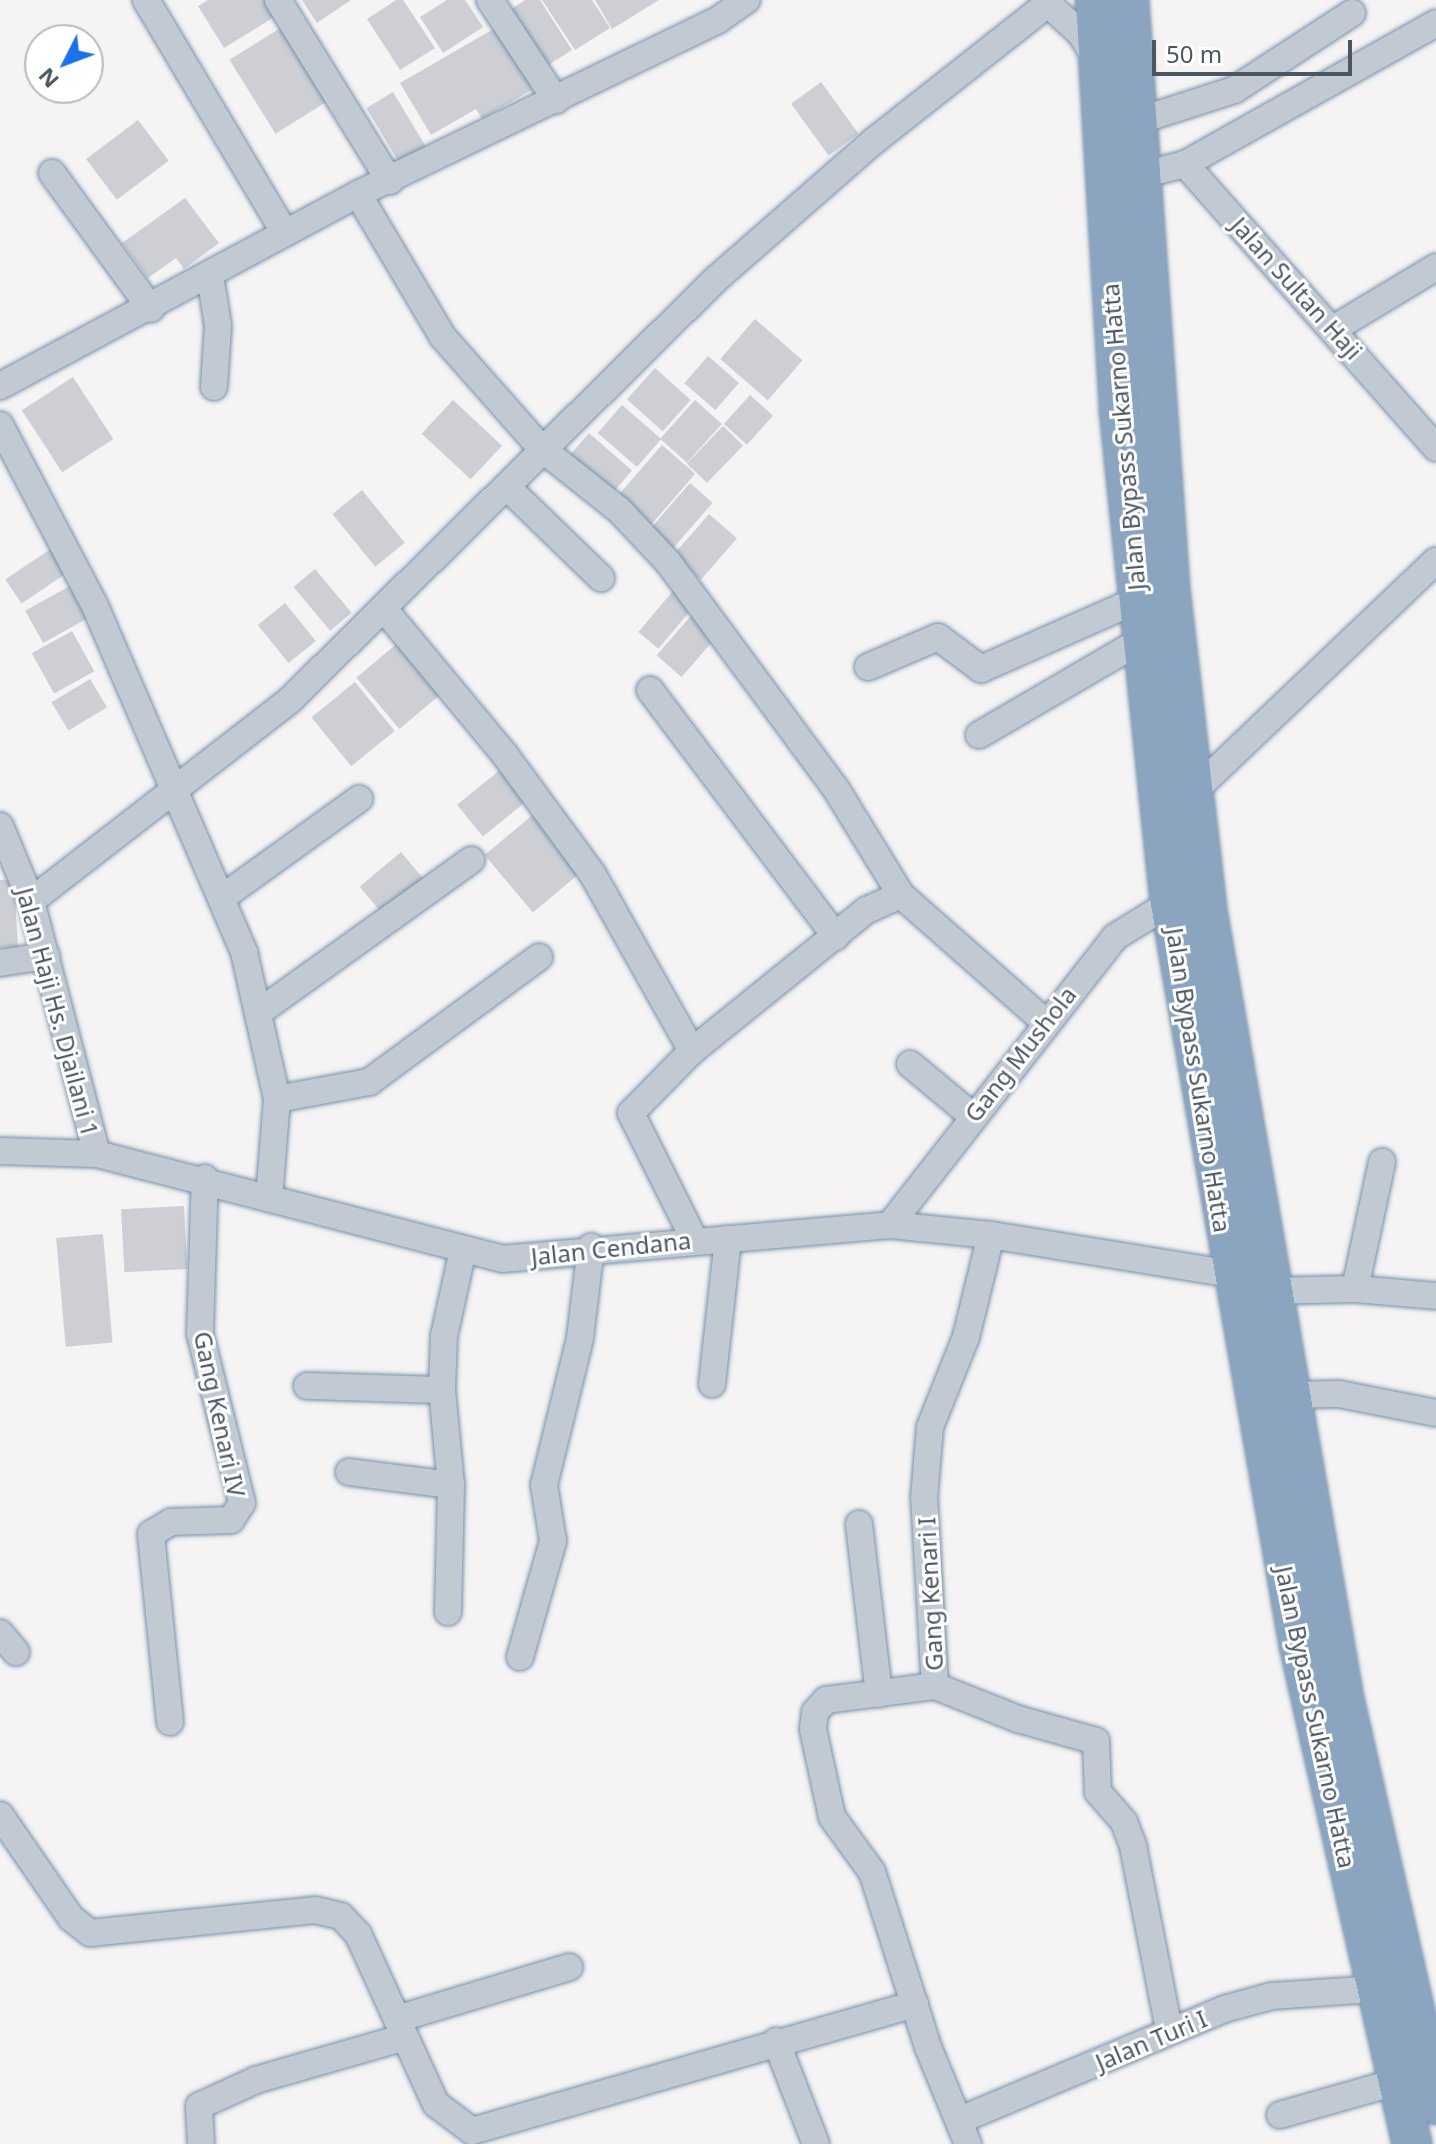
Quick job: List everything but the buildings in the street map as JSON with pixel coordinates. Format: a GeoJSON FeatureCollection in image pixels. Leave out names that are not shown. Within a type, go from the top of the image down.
{"type":"FeatureCollection","features":[{"type":"Feature","properties":{"kind":"highway","name":"Jalan Bypass Sukarno Hatta"},"geometry":{"type":"LineString","coordinates":[[1095,0],[1097,61],[1153,593],[1191,794],[1288,1395],[1344,1699],[1420,2073],[1412,2144]]}},
{"type":"Feature","properties":{"kind":"highway","name":"Jalan Bypass Sukarno Hatta"},"geometry":{"type":"LineString","coordinates":[[1129,0],[1142,175],[1153,593],[1140,641],[1170,903],[1231,1274],[1299,1645],[1406,1993]]}},
{"type":"Feature","properties":{"kind":"highway","name":"Jalan Bypass Sukarno Hatta"},"geometry":{"type":"LineString","coordinates":[[1420,2073],[1436,2105]]}},
{"type":"Feature","properties":{"kind":"street"},"geometry":{"type":"LineString","coordinates":[[146,0],[285,233]]}},
{"type":"Feature","properties":{"kind":"street"},"geometry":{"type":"LineString","coordinates":[[278,0],[390,181]]}},
{"type":"Feature","properties":{"kind":"street"},"geometry":{"type":"LineString","coordinates":[[490,0],[556,100]]}},
{"type":"Feature","properties":{"kind":"street"},"geometry":{"type":"LineString","coordinates":[[0,386],[151,309],[358,194],[556,100],[747,0]]}},
{"type":"Feature","properties":{"kind":"street"},"geometry":{"type":"LineString","coordinates":[[31,901],[291,699],[384,609],[449,536],[507,487],[541,448],[726,269],[874,141],[1046,2],[1097,61]]}},
{"type":"Feature","properties":{"kind":"street"},"geometry":{"type":"LineString","coordinates":[[1138,121],[1234,90],[1352,13]]}},
{"type":"Feature","properties":{"kind":"street"},"geometry":{"type":"LineString","coordinates":[[1142,175],[1185,164],[1436,23]]}},
{"type":"Feature","properties":{"kind":"street","name":"Jalan Sultan Haji"},"geometry":{"type":"LineString","coordinates":[[1185,164],[1335,328],[1436,448]]}},
{"type":"Feature","properties":{"kind":"street"},"geometry":{"type":"LineString","coordinates":[[52,173],[151,309]]}},
{"type":"Feature","properties":{"kind":"street"},"geometry":{"type":"LineString","coordinates":[[358,194],[443,337],[541,448],[619,510],[668,562],[836,789],[901,895],[1044,1021]]}},
{"type":"Feature","properties":{"kind":"street"},"geometry":{"type":"LineString","coordinates":[[1335,328],[1436,267]]}},
{"type":"Feature","properties":{"kind":"street"},"geometry":{"type":"LineString","coordinates":[[210,275],[218,326],[214,387]]}},
{"type":"Feature","properties":{"kind":"street"},"geometry":{"type":"LineString","coordinates":[[0,425],[95,606],[170,792],[223,897],[259,1012],[277,1099],[269,1199]]}},
{"type":"Feature","properties":{"kind":"street"},"geometry":{"type":"LineString","coordinates":[[507,487],[601,578]]}},
{"type":"Feature","properties":{"kind":"street"},"geometry":{"type":"LineString","coordinates":[[1191,794],[1436,561]]}},
{"type":"Feature","properties":{"kind":"street"},"geometry":{"type":"LineString","coordinates":[[868,667],[938,637],[981,669],[1153,593]]}},
{"type":"Feature","properties":{"kind":"street"},"geometry":{"type":"LineString","coordinates":[[384,609],[558,825],[631,937],[692,1051]]}},
{"type":"Feature","properties":{"kind":"street"},"geometry":{"type":"LineString","coordinates":[[979,735],[1140,641]]}},
{"type":"Feature","properties":{"kind":"street"},"geometry":{"type":"LineString","coordinates":[[650,690],[836,937]]}},
{"type":"Feature","properties":{"kind":"street"},"geometry":{"type":"LineString","coordinates":[[223,897],[359,799]]}},
{"type":"Feature","properties":{"kind":"street","name":"Jalan Haji Hs. Djailani 1"},"geometry":{"type":"LineString","coordinates":[[0,826],[31,901],[97,1154]]}},
{"type":"Feature","properties":{"kind":"street"},"geometry":{"type":"LineString","coordinates":[[259,1012],[471,860]]}},
{"type":"Feature","properties":{"kind":"street"},"geometry":{"type":"LineString","coordinates":[[694,1239],[670,1184],[630,1116],[692,1051],[867,910],[901,895]]}},
{"type":"Feature","properties":{"kind":"street","name":"Gang Mushola"},"geometry":{"type":"LineString","coordinates":[[890,1225],[1044,1021],[1115,937],[1170,903]]}},
{"type":"Feature","properties":{"kind":"street"},"geometry":{"type":"LineString","coordinates":[[0,963],[46,956]]}},
{"type":"Feature","properties":{"kind":"street"},"geometry":{"type":"LineString","coordinates":[[277,1099],[369,1082],[539,957]]}},
{"type":"Feature","properties":{"kind":"street"},"geometry":{"type":"LineString","coordinates":[[910,1064],[971,1115]]}},
{"type":"Feature","properties":{"kind":"street","name":"Jalan Cendana"},"geometry":{"type":"LineString","coordinates":[[0,1151],[97,1154],[205,1178],[462,1254],[502,1259],[591,1247],[890,1225],[991,1235],[1231,1274]]}},
{"type":"Feature","properties":{"kind":"street"},"geometry":{"type":"LineString","coordinates":[[1355,1289],[1382,1162]]}},
{"type":"Feature","properties":{"kind":"street","name":"Gang Kenari IV"},"geometry":{"type":"LineString","coordinates":[[170,1722],[151,1534],[171,1522],[231,1520],[242,1503],[200,1333],[205,1178]]}},
{"type":"Feature","properties":{"kind":"street","name":"Gang Kenari I"},"geometry":{"type":"LineString","coordinates":[[964,2132],[915,2004],[872,1872],[832,1817],[813,1729],[815,1712],[826,1700],[935,1686],[924,1498],[930,1427],[966,1337],[991,1235]]}},
{"type":"Feature","properties":{"kind":"street"},"geometry":{"type":"LineString","coordinates":[[712,1384],[728,1239]]}},
{"type":"Feature","properties":{"kind":"street"},"geometry":{"type":"LineString","coordinates":[[520,1657],[553,1541],[544,1485],[580,1338],[591,1247]]}},
{"type":"Feature","properties":{"kind":"street"},"geometry":{"type":"LineString","coordinates":[[448,1612],[451,1485],[442,1390],[444,1336],[462,1254]]}},
{"type":"Feature","properties":{"kind":"street"},"geometry":{"type":"LineString","coordinates":[[1271,1291],[1355,1289],[1436,1296]]}},
{"type":"Feature","properties":{"kind":"street"},"geometry":{"type":"LineString","coordinates":[[307,1386],[442,1390]]}},
{"type":"Feature","properties":{"kind":"street"},"geometry":{"type":"LineString","coordinates":[[1288,1395],[1339,1394],[1436,1413]]}},
{"type":"Feature","properties":{"kind":"street"},"geometry":{"type":"LineString","coordinates":[[349,1472],[451,1485]]}},
{"type":"Feature","properties":{"kind":"street"},"geometry":{"type":"LineString","coordinates":[[859,1524],[879,1694]]}},
{"type":"Feature","properties":{"kind":"street"},"geometry":{"type":"LineString","coordinates":[[935,1686],[1018,1719],[1096,1741],[1098,1792],[1124,1822],[1133,1846],[1169,2029]]}},
{"type":"Feature","properties":{"kind":"street"},"geometry":{"type":"LineString","coordinates":[[0,1815],[71,1918],[90,1933],[315,1910],[341,1916],[358,1934],[436,2104],[463,2128],[481,2131],[776,2041],[915,2004]]}},
{"type":"Feature","properties":{"kind":"street"},"geometry":{"type":"LineString","coordinates":[[201,2144],[199,2106],[256,2080],[569,1967]]}},
{"type":"Feature","properties":{"kind":"street","name":"Jalan Turi I"},"geometry":{"type":"LineString","coordinates":[[964,2132],[1169,2029],[1272,1996],[1406,1993]]}},
{"type":"Feature","properties":{"kind":"street"},"geometry":{"type":"LineString","coordinates":[[776,2041],[816,2144]]}},
{"type":"Feature","properties":{"kind":"street"},"geometry":{"type":"LineString","coordinates":[[1280,2115],[1420,2073]]}}]}
